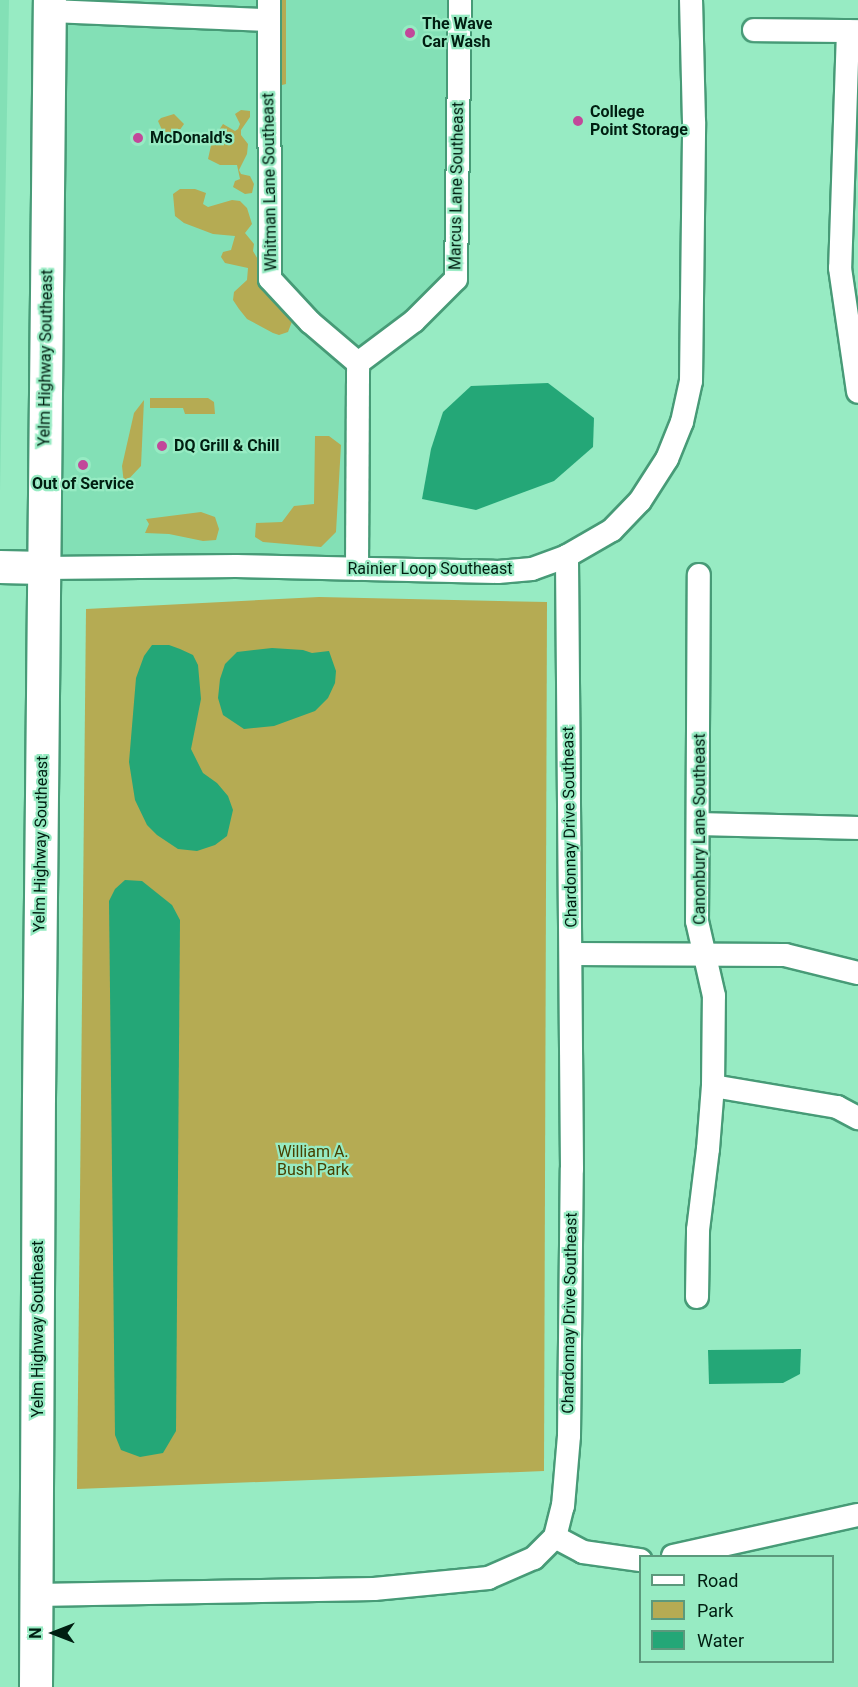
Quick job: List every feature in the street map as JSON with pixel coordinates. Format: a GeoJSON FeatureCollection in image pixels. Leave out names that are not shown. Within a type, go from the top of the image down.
{"type":"FeatureCollection","features":[{"type":"Feature","properties":{"kind":"main road","name":"Yelm Highway Southeast"},"geometry":{"type":"LineString","coordinates":[[36,1687],[50,5]]}},
{"type":"Feature","properties":{"kind":"main road"},"geometry":{"type":"LineString","coordinates":[[0,567],[44,568]]}},
{"type":"Feature","properties":{"kind":"street","name":"Marcus Lane Southeast"},"geometry":{"type":"LineString","coordinates":[[358,363],[414,321],[456,279],[460,0]]}},
{"type":"Feature","properties":{"kind":"street","name":"Rainier Loop Southeast"},"geometry":{"type":"LineString","coordinates":[[44,568],[236,566],[498,572],[532,570],[567,556],[612,531],[640,501],[667,459],[684,412],[691,381],[694,122],[691,0]]}},
{"type":"Feature","properties":{"kind":"street"},"geometry":{"type":"LineString","coordinates":[[50,5],[269,10]]}},
{"type":"Feature","properties":{"kind":"street","name":"Whitman Lane Southeast"},"geometry":{"type":"LineString","coordinates":[[269,10],[270,279],[310,322],[358,363]]}},
{"type":"Feature","properties":{"kind":"street"},"geometry":{"type":"LineString","coordinates":[[754,30],[853,31],[840,268],[858,392]]}},
{"type":"Feature","properties":{"kind":"street"},"geometry":{"type":"LineString","coordinates":[[357,569],[358,363]]}},
{"type":"Feature","properties":{"kind":"street","name":"Chardonnay Drive Southeast"},"geometry":{"type":"LineString","coordinates":[[555,1537],[563,1506],[569,1436],[571,954],[567,556]]}},
{"type":"Feature","properties":{"kind":"street","name":"Canonbury Lane Southeast"},"geometry":{"type":"LineString","coordinates":[[697,1297],[698,1230],[713,1086],[714,996],[698,921],[699,574]]}},
{"type":"Feature","properties":{"kind":"street"},"geometry":{"type":"LineString","coordinates":[[699,824],[858,828]]}},
{"type":"Feature","properties":{"kind":"street"},"geometry":{"type":"LineString","coordinates":[[571,954],[786,956],[858,973]]}},
{"type":"Feature","properties":{"kind":"street"},"geometry":{"type":"LineString","coordinates":[[713,1086],[837,1107],[858,1118]]}},
{"type":"Feature","properties":{"kind":"street"},"geometry":{"type":"LineString","coordinates":[[682,1555],[858,1515]]}},
{"type":"Feature","properties":{"kind":"street"},"geometry":{"type":"LineString","coordinates":[[36,1595],[374,1589],[488,1578],[534,1558],[555,1537],[583,1552],[639,1560]]}},
{"type":"Feature","properties":{"kind":"shaded area"},"geometry":{"type":"Polygon","coordinates":[[[0,0],[9,0],[0,491],[0,0]]]}},
{"type":"Feature","properties":{"kind":"shaded area"},"geometry":{"type":"Polygon","coordinates":[[[50,0],[460,0],[456,279],[358,363],[357,569],[44,568],[50,0]]]}},
{"type":"Feature","properties":{"kind":"green space"},"geometry":{"type":"Polygon","coordinates":[[[279,0],[286,0],[286,84],[282,85],[279,83],[279,0]]]}},
{"type":"Feature","properties":{"kind":"green space"},"geometry":{"type":"Polygon","coordinates":[[[241,110],[250,111],[250,117],[241,130],[241,135],[248,144],[247,154],[239,170],[241,174],[250,176],[254,184],[252,193],[245,194],[233,187],[235,181],[240,179],[237,165],[220,165],[208,159],[212,141],[223,124],[235,131],[238,129],[240,124],[235,114],[241,110]]]}},
{"type":"Feature","properties":{"kind":"green space"},"geometry":{"type":"Polygon","coordinates":[[[174,114],[184,124],[177,134],[169,134],[162,130],[158,121],[174,114]]]}},
{"type":"Feature","properties":{"kind":"green space"},"geometry":{"type":"Polygon","coordinates":[[[180,189],[195,189],[206,193],[203,204],[208,207],[232,200],[240,201],[247,208],[252,224],[245,233],[254,244],[253,251],[293,319],[288,332],[279,335],[273,333],[247,319],[239,309],[233,300],[234,292],[247,280],[248,268],[225,263],[221,257],[223,252],[231,250],[235,236],[213,234],[184,223],[175,216],[173,194],[180,189]]]}},
{"type":"Feature","properties":{"kind":"green space"},"geometry":{"type":"Polygon","coordinates":[[[150,398],[208,398],[214,402],[215,414],[185,414],[183,408],[150,408],[150,398]]]}},
{"type":"Feature","properties":{"kind":"green space"},"geometry":{"type":"Polygon","coordinates":[[[144,400],[141,466],[124,484],[122,466],[134,413],[144,400]]]}},
{"type":"Feature","properties":{"kind":"green space"},"geometry":{"type":"Polygon","coordinates":[[[315,436],[329,436],[341,445],[336,532],[321,547],[263,542],[255,537],[256,523],[282,522],[294,506],[314,504],[315,436]]]}},
{"type":"Feature","properties":{"kind":"green space"},"geometry":{"type":"Polygon","coordinates":[[[201,512],[215,517],[219,529],[216,540],[203,541],[169,534],[145,533],[149,524],[146,519],[201,512]]]}},
{"type":"Feature","properties":{"kind":"green space","name":"William A. Bush Park"},"geometry":{"type":"Polygon","coordinates":[[[319,597],[547,602],[544,1471],[77,1489],[86,609],[319,597]]]}},
{"type":"Feature","properties":{"kind":"water"},"geometry":{"type":"Polygon","coordinates":[[[548,383],[594,418],[593,447],[554,481],[476,510],[422,499],[431,449],[443,412],[471,386],[548,383]]]}},
{"type":"Feature","properties":{"kind":"water"},"geometry":{"type":"Polygon","coordinates":[[[152,645],[169,645],[180,649],[193,655],[198,665],[201,699],[191,749],[203,773],[217,783],[228,796],[233,810],[227,836],[215,845],[197,851],[178,849],[157,835],[147,825],[135,800],[129,762],[136,678],[144,656],[152,645]]]}},
{"type":"Feature","properties":{"kind":"water"},"geometry":{"type":"Polygon","coordinates":[[[272,648],[303,650],[312,653],[329,651],[336,671],[335,683],[328,698],[315,711],[274,726],[244,729],[223,715],[218,698],[220,679],[225,664],[237,652],[272,648]]]}},
{"type":"Feature","properties":{"kind":"water"},"geometry":{"type":"Polygon","coordinates":[[[125,880],[142,881],[172,905],[180,920],[176,1431],[163,1453],[140,1457],[121,1450],[115,1435],[109,901],[115,889],[125,880]]]}},
{"type":"Feature","properties":{"kind":"water"},"geometry":{"type":"Polygon","coordinates":[[[801,1349],[800,1374],[783,1383],[709,1384],[708,1350],[801,1349]]]}},
{"type":"Feature","properties":{"kind":"place","name":"The Wave Car Wash"},"geometry":{"type":"Point","coordinates":[410,33]}},
{"type":"Feature","properties":{"kind":"place","name":"College Point Storage"},"geometry":{"type":"Point","coordinates":[578,121]}},
{"type":"Feature","properties":{"kind":"place","name":"McDonald's"},"geometry":{"type":"Point","coordinates":[138,138]}},
{"type":"Feature","properties":{"kind":"place","name":"DQ Grill & Chill"},"geometry":{"type":"Point","coordinates":[162,446]}},
{"type":"Feature","properties":{"kind":"place","name":"Out of Service"},"geometry":{"type":"Point","coordinates":[83,465]}}]}
